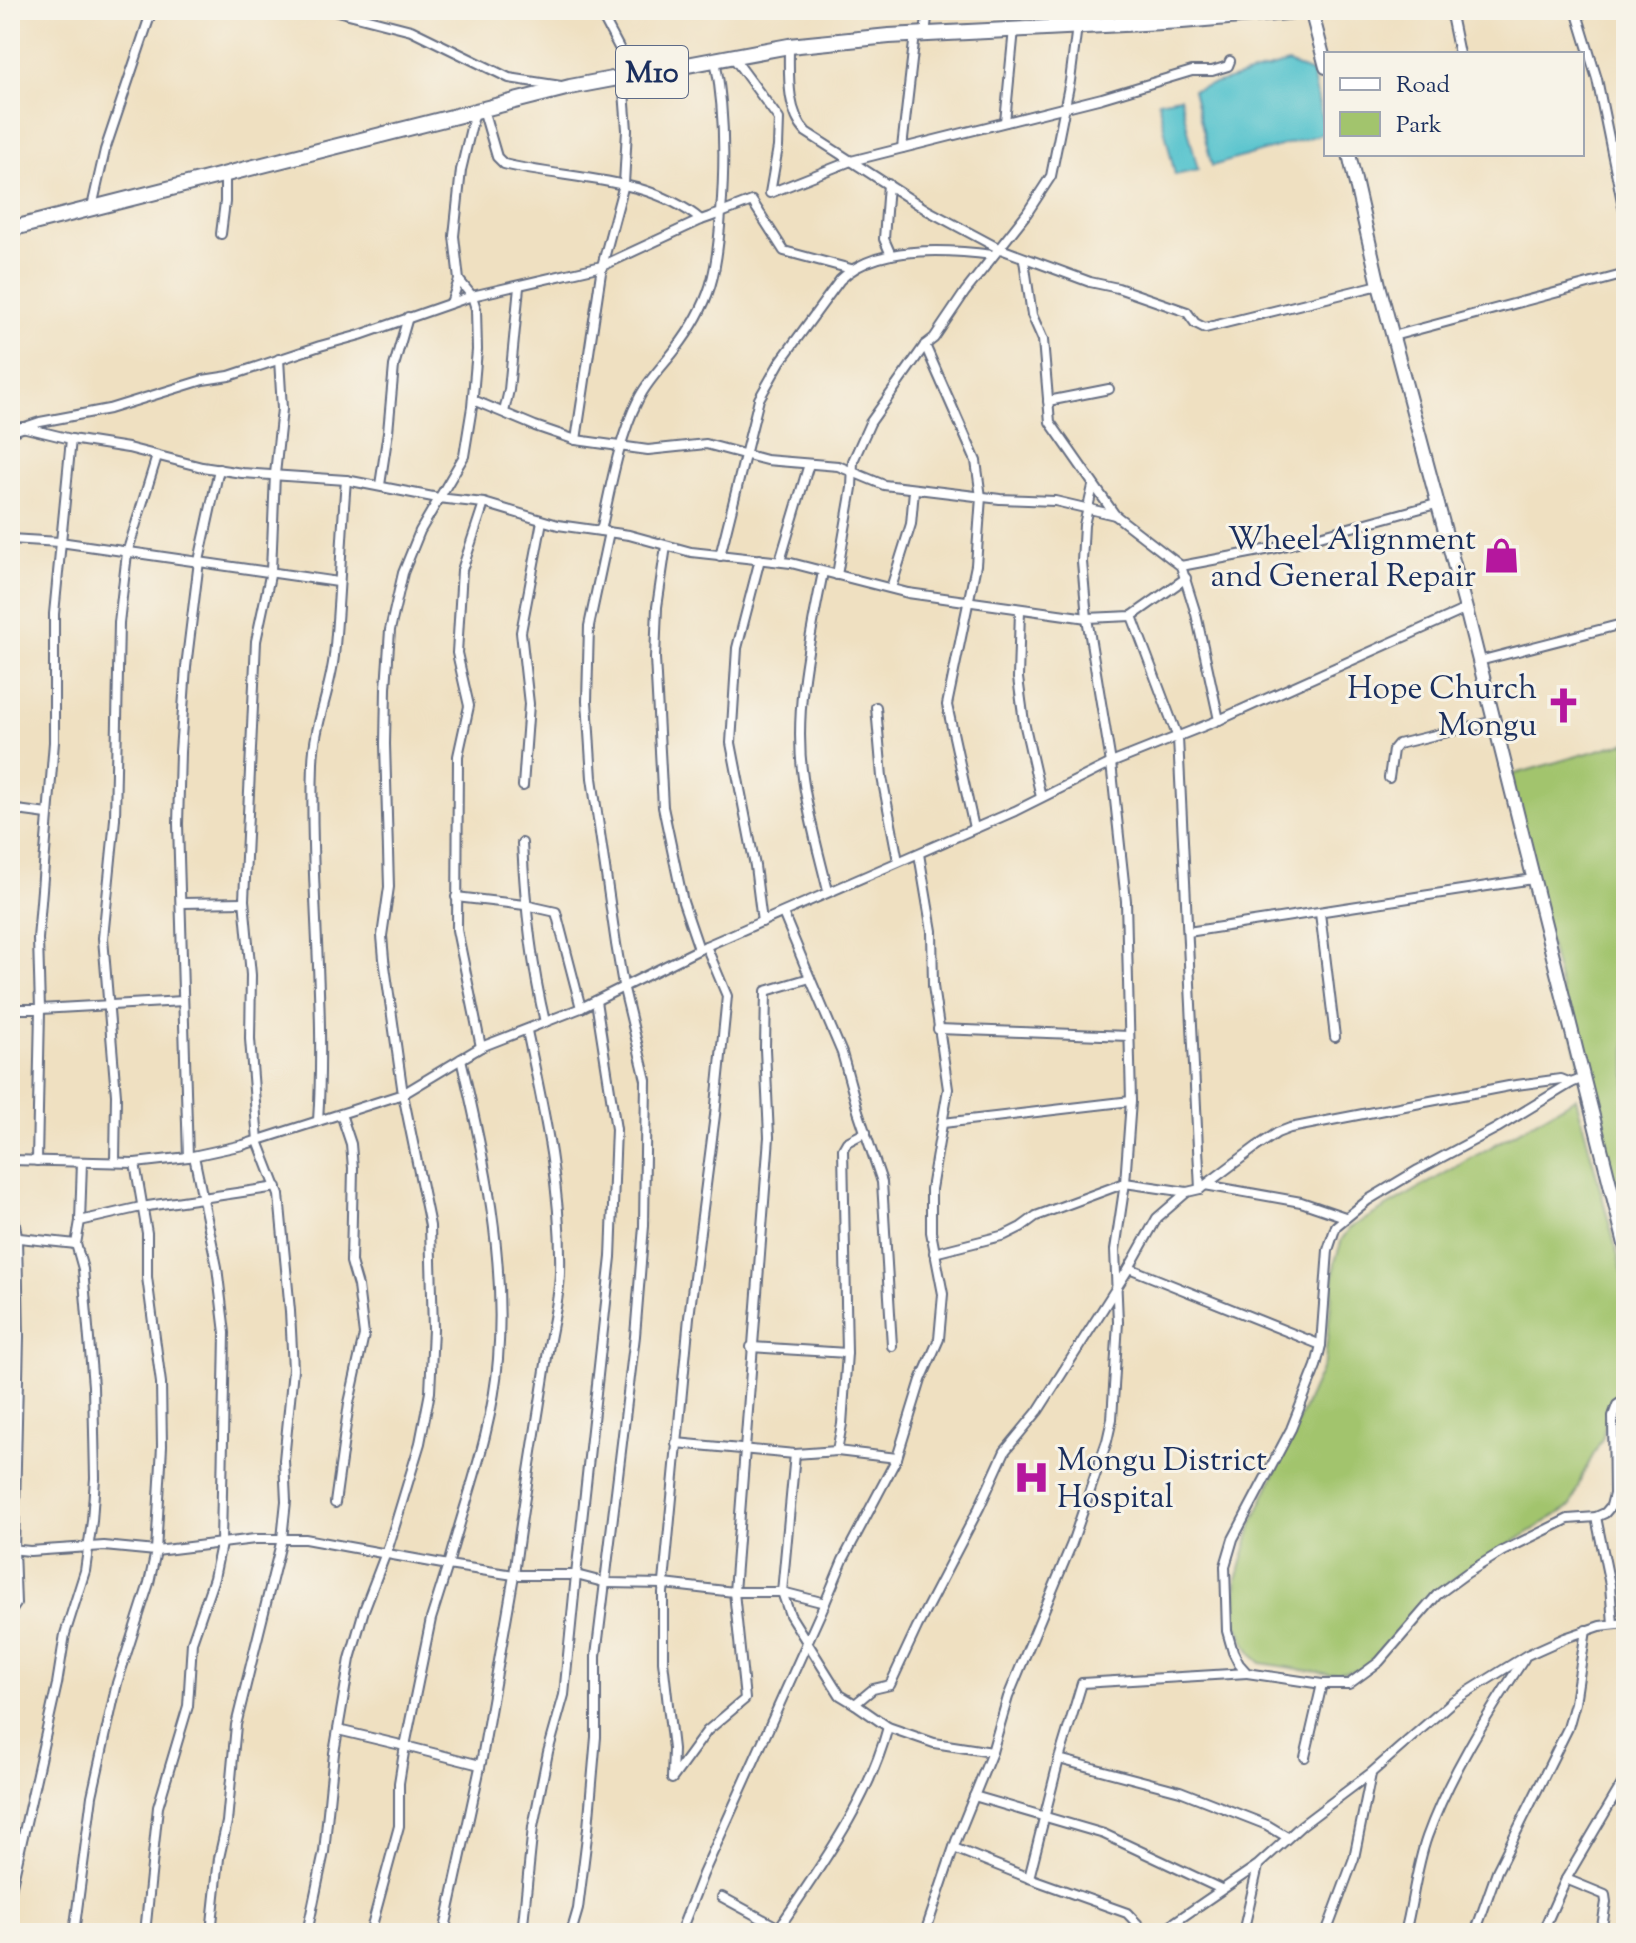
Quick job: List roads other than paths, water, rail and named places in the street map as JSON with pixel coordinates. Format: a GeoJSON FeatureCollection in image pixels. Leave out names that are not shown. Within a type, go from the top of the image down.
{"type":"FeatureCollection","features":[{"type":"Feature","properties":{"kind":"main road","name":"M10"},"geometry":{"type":"LineString","coordinates":[[10,229],[570,87],[715,58],[789,46],[920,34],[1182,21],[1310,10]]}},
{"type":"Feature","properties":{"kind":"main road"},"geometry":{"type":"LineString","coordinates":[[1310,10],[1324,60]]}},
{"type":"Feature","properties":{"kind":"main road"},"geometry":{"type":"LineString","coordinates":[[1349,156],[1379,285],[1494,721],[1578,1081],[1626,1248]]}},
{"type":"Feature","properties":{"kind":"street"},"geometry":{"type":"LineString","coordinates":[[92,207],[105,150],[152,10]]}},
{"type":"Feature","properties":{"kind":"street"},"geometry":{"type":"LineString","coordinates":[[333,10],[411,30],[509,78],[570,87]]}},
{"type":"Feature","properties":{"kind":"street"},"geometry":{"type":"LineString","coordinates":[[576,440],[602,266],[624,184],[627,130],[629,77],[599,10]]}},
{"type":"Feature","properties":{"kind":"street"},"geometry":{"type":"LineString","coordinates":[[902,148],[920,34],[928,10]]}},
{"type":"Feature","properties":{"kind":"street"},"geometry":{"type":"LineString","coordinates":[[1450,10],[1459,52]]}},
{"type":"Feature","properties":{"kind":"street"},"geometry":{"type":"LineString","coordinates":[[1576,10],[1597,79],[1626,221]]}},
{"type":"Feature","properties":{"kind":"street"},"geometry":{"type":"LineString","coordinates":[[837,575],[850,501],[853,461],[870,423],[925,345],[934,338],[1027,213],[1051,176],[1070,81],[1077,26]]}},
{"type":"Feature","properties":{"kind":"street"},"geometry":{"type":"LineString","coordinates":[[1005,122],[1014,29]]}},
{"type":"Feature","properties":{"kind":"street"},"geometry":{"type":"LineString","coordinates":[[789,46],[795,121]]}},
{"type":"Feature","properties":{"kind":"street"},"geometry":{"type":"LineString","coordinates":[[733,56],[779,119],[770,193]]}},
{"type":"Feature","properties":{"kind":"street"},"geometry":{"type":"LineString","coordinates":[[571,1933],[578,1909],[588,1828],[596,1737],[596,1656],[635,1336],[644,1226],[646,1080],[623,985],[592,778],[587,701],[589,626],[614,470],[637,401],[697,320],[711,291],[717,266],[724,169],[723,97],[715,58]]}},
{"type":"Feature","properties":{"kind":"street"},"geometry":{"type":"LineString","coordinates":[[10,432],[109,409],[203,380],[229,376],[472,296],[602,266],[701,220],[851,161],[1127,91],[1192,71],[1222,69],[1230,61]]}},
{"type":"Feature","properties":{"kind":"street"},"geometry":{"type":"LineString","coordinates":[[479,110],[499,161],[624,184],[682,207],[701,220]]}},
{"type":"Feature","properties":{"kind":"street"},"geometry":{"type":"LineString","coordinates":[[451,303],[459,280],[454,236],[455,211],[461,170],[479,110]]}},
{"type":"Feature","properties":{"kind":"street"},"geometry":{"type":"LineString","coordinates":[[779,119],[795,121],[816,140],[996,252],[1187,312],[1195,323],[1205,328],[1379,285]]}},
{"type":"Feature","properties":{"kind":"street"},"geometry":{"type":"LineString","coordinates":[[221,234],[225,212],[225,174]]}},
{"type":"Feature","properties":{"kind":"street"},"geometry":{"type":"LineString","coordinates":[[888,184],[884,239],[891,255]]}},
{"type":"Feature","properties":{"kind":"street"},"geometry":{"type":"LineString","coordinates":[[752,201],[784,251],[851,269]]}},
{"type":"Feature","properties":{"kind":"street"},"geometry":{"type":"LineString","coordinates":[[720,556],[759,399],[815,311],[851,269],[891,255],[996,252]]}},
{"type":"Feature","properties":{"kind":"street"},"geometry":{"type":"LineString","coordinates":[[1024,260],[1032,315],[1043,340],[1050,422],[1115,515],[1181,566],[1219,720]]}},
{"type":"Feature","properties":{"kind":"street"},"geometry":{"type":"LineString","coordinates":[[1393,336],[1626,274]]}},
{"type":"Feature","properties":{"kind":"street"},"geometry":{"type":"LineString","coordinates":[[307,1933],[324,1852],[338,1730],[350,1659],[420,1443],[432,1373],[430,1226],[403,1094],[382,936],[389,887],[386,688],[390,630],[403,573],[420,531],[464,456],[473,400],[477,326],[472,296],[459,280]]}},
{"type":"Feature","properties":{"kind":"street"},"geometry":{"type":"LineString","coordinates":[[504,412],[519,287]]}},
{"type":"Feature","properties":{"kind":"street"},"geometry":{"type":"LineString","coordinates":[[380,485],[394,366],[408,317]]}},
{"type":"Feature","properties":{"kind":"street"},"geometry":{"type":"LineString","coordinates":[[925,345],[976,461],[981,497],[970,603],[947,705],[974,828]]}},
{"type":"Feature","properties":{"kind":"street"},"geometry":{"type":"LineString","coordinates":[[211,1933],[219,1858],[227,1822],[236,1725],[282,1539],[286,1501],[284,1460],[293,1369],[277,1187],[258,1141],[250,1039],[251,975],[244,902],[256,641],[271,571],[275,474],[282,409],[279,359]]}},
{"type":"Feature","properties":{"kind":"street"},"geometry":{"type":"LineString","coordinates":[[1048,401],[1109,389]]}},
{"type":"Feature","properties":{"kind":"street"},"geometry":{"type":"LineString","coordinates":[[473,400],[576,440],[648,450],[706,444],[766,460],[838,466],[884,485],[981,497],[1055,501],[1115,515]]}},
{"type":"Feature","properties":{"kind":"street"},"geometry":{"type":"LineString","coordinates":[[22,427],[175,462],[346,480],[438,498],[484,503],[542,521],[605,531],[691,552],[780,561],[891,588],[1020,610],[1087,618],[1132,616],[1186,578]]}},
{"type":"Feature","properties":{"kind":"street"},"geometry":{"type":"LineString","coordinates":[[37,1161],[38,939],[54,742],[54,614],[71,439]]}},
{"type":"Feature","properties":{"kind":"street"},"geometry":{"type":"LineString","coordinates":[[115,1162],[116,1095],[103,938],[115,819],[118,638],[127,553],[157,456]]}},
{"type":"Feature","properties":{"kind":"street"},"geometry":{"type":"LineString","coordinates":[[780,561],[809,464]]}},
{"type":"Feature","properties":{"kind":"street"},"geometry":{"type":"LineString","coordinates":[[145,1933],[158,1807],[188,1706],[192,1642],[214,1578],[221,1544],[225,1333],[217,1267],[191,1156],[178,824],[186,667],[199,561],[219,469]]}},
{"type":"Feature","properties":{"kind":"street"},"geometry":{"type":"LineString","coordinates":[[318,1121],[321,1073],[318,944],[313,904],[313,760],[320,711],[334,659],[346,480]]}},
{"type":"Feature","properties":{"kind":"street"},"geometry":{"type":"LineString","coordinates":[[925,1933],[992,1752],[1008,1697],[1064,1565],[1112,1419],[1118,1322],[1115,1250],[1125,1183],[1131,1101],[1126,901],[1111,763],[1087,618],[1082,562],[1093,486]]}},
{"type":"Feature","properties":{"kind":"street"},"geometry":{"type":"LineString","coordinates":[[891,588],[911,524],[914,490]]}},
{"type":"Feature","properties":{"kind":"street"},"geometry":{"type":"LineString","coordinates":[[481,1047],[461,957],[456,897],[458,756],[469,706],[457,653],[462,570],[484,503]]}},
{"type":"Feature","properties":{"kind":"street"},"geometry":{"type":"LineString","coordinates":[[1181,566],[1276,548],[1436,504]]}},
{"type":"Feature","properties":{"kind":"street"},"geometry":{"type":"LineString","coordinates":[[523,786],[529,704],[521,632],[542,521]]}},
{"type":"Feature","properties":{"kind":"street"},"geometry":{"type":"LineString","coordinates":[[10,539],[60,542],[338,582]]}},
{"type":"Feature","properties":{"kind":"street"},"geometry":{"type":"LineString","coordinates":[[666,546],[657,607],[655,658],[663,807],[677,880],[703,948],[727,996],[676,1443],[664,1584],[663,1661],[673,1749],[672,1779],[707,1731],[745,1699],[734,1592],[769,1137],[766,991],[810,978]]}},
{"type":"Feature","properties":{"kind":"street"},"geometry":{"type":"LineString","coordinates":[[760,559],[737,648],[731,743],[755,866],[762,922]]}},
{"type":"Feature","properties":{"kind":"street"},"geometry":{"type":"LineString","coordinates":[[823,572],[807,662],[801,729],[802,776],[828,891]]}},
{"type":"Feature","properties":{"kind":"street"},"geometry":{"type":"LineString","coordinates":[[10,1160],[135,1163],[191,1156],[258,1141],[403,1094],[481,1047],[581,1008],[623,985],[828,891],[1015,811],[1111,763],[1178,738],[1466,609]]}},
{"type":"Feature","properties":{"kind":"street"},"geometry":{"type":"LineString","coordinates":[[1020,610],[1018,678],[1024,722],[1041,797]]}},
{"type":"Feature","properties":{"kind":"street"},"geometry":{"type":"LineString","coordinates":[[1132,616],[1178,738],[1203,1187]]}},
{"type":"Feature","properties":{"kind":"street"},"geometry":{"type":"LineString","coordinates":[[1479,661],[1626,623]]}},
{"type":"Feature","properties":{"kind":"street"},"geometry":{"type":"LineString","coordinates":[[876,707],[882,777],[898,861]]}},
{"type":"Feature","properties":{"kind":"street"},"geometry":{"type":"LineString","coordinates":[[1389,778],[1393,750],[1398,744],[1494,721]]}},
{"type":"Feature","properties":{"kind":"street"},"geometry":{"type":"LineString","coordinates":[[10,809],[47,814]]}},
{"type":"Feature","properties":{"kind":"street"},"geometry":{"type":"LineString","coordinates":[[522,843],[525,905],[534,974],[545,1022]]}},
{"type":"Feature","properties":{"kind":"street"},"geometry":{"type":"LineString","coordinates":[[680,1933],[703,1874],[843,1560],[897,1458],[917,1389],[939,1339],[943,1294],[930,1214],[948,1076],[938,1029],[932,931],[919,854]]}},
{"type":"Feature","properties":{"kind":"street"},"geometry":{"type":"LineString","coordinates":[[1188,932],[1533,879]]}},
{"type":"Feature","properties":{"kind":"street"},"geometry":{"type":"LineString","coordinates":[[456,897],[556,912],[581,1008]]}},
{"type":"Feature","properties":{"kind":"street"},"geometry":{"type":"LineString","coordinates":[[182,903],[244,902]]}},
{"type":"Feature","properties":{"kind":"street"},"geometry":{"type":"LineString","coordinates":[[783,913],[842,1053],[882,1182],[892,1346]]}},
{"type":"Feature","properties":{"kind":"street"},"geometry":{"type":"LineString","coordinates":[[1320,913],[1335,1037]]}},
{"type":"Feature","properties":{"kind":"street"},"geometry":{"type":"LineString","coordinates":[[10,1009],[183,1001]]}},
{"type":"Feature","properties":{"kind":"street"},"geometry":{"type":"LineString","coordinates":[[522,1933],[533,1827],[548,1752],[564,1695],[611,1257],[616,1129],[596,1001]]}},
{"type":"Feature","properties":{"kind":"street"},"geometry":{"type":"LineString","coordinates":[[938,1029],[1129,1036]]}},
{"type":"Feature","properties":{"kind":"street"},"geometry":{"type":"LineString","coordinates":[[444,1933],[480,1765],[514,1575],[560,1275],[558,1212],[551,1151],[527,1031]]}},
{"type":"Feature","properties":{"kind":"street"},"geometry":{"type":"LineString","coordinates":[[370,1933],[399,1826],[399,1783],[431,1619],[488,1421],[498,1359],[499,1284],[490,1195],[461,1059]]}},
{"type":"Feature","properties":{"kind":"street"},"geometry":{"type":"LineString","coordinates":[[855,1704],[873,1689],[890,1685],[1005,1451],[1029,1424],[1118,1286],[1157,1218],[1187,1192],[1203,1187],[1266,1140],[1290,1128],[1509,1086],[1561,1079],[1578,1081]]}},
{"type":"Feature","properties":{"kind":"street"},"geometry":{"type":"LineString","coordinates":[[1247,1673],[1239,1664],[1227,1631],[1225,1566],[1233,1539],[1291,1429],[1316,1366],[1321,1345],[1328,1250],[1336,1226],[1418,1170],[1578,1081]]}},
{"type":"Feature","properties":{"kind":"street"},"geometry":{"type":"LineString","coordinates":[[943,1123],[1131,1101]]}},
{"type":"Feature","properties":{"kind":"street"},"geometry":{"type":"LineString","coordinates":[[335,1503],[349,1403],[364,1335],[358,1286],[351,1262],[351,1144],[341,1114]]}},
{"type":"Feature","properties":{"kind":"street"},"geometry":{"type":"LineString","coordinates":[[837,1451],[847,1353],[843,1149],[847,1142],[866,1132]]}},
{"type":"Feature","properties":{"kind":"street"},"geometry":{"type":"LineString","coordinates":[[10,1894],[57,1684],[65,1634],[85,1571],[95,1478],[93,1386],[83,1269],[76,1244],[82,1162]]}},
{"type":"Feature","properties":{"kind":"street"},"geometry":{"type":"LineString","coordinates":[[74,1933],[92,1796],[117,1683],[156,1551],[162,1446],[161,1383],[147,1277],[147,1233],[135,1163]]}},
{"type":"Feature","properties":{"kind":"street"},"geometry":{"type":"LineString","coordinates":[[934,1253],[1005,1235],[1057,1207],[1125,1183],[1187,1192]]}},
{"type":"Feature","properties":{"kind":"street"},"geometry":{"type":"LineString","coordinates":[[80,1221],[141,1207],[277,1187]]}},
{"type":"Feature","properties":{"kind":"street"},"geometry":{"type":"LineString","coordinates":[[1203,1187],[1301,1202],[1345,1217]]}},
{"type":"Feature","properties":{"kind":"street"},"geometry":{"type":"LineString","coordinates":[[10,1192],[19,1336],[12,1550],[16,1604],[10,1613]]}},
{"type":"Feature","properties":{"kind":"street"},"geometry":{"type":"LineString","coordinates":[[14,1237],[76,1244]]}},
{"type":"Feature","properties":{"kind":"street"},"geometry":{"type":"LineString","coordinates":[[1129,1268],[1321,1345]]}},
{"type":"Feature","properties":{"kind":"street"},"geometry":{"type":"LineString","coordinates":[[751,1347],[847,1353]]}},
{"type":"Feature","properties":{"kind":"street"},"geometry":{"type":"LineString","coordinates":[[1029,1878],[1082,1683],[1247,1673],[1322,1684],[1345,1685],[1356,1680],[1379,1662],[1437,1595],[1501,1552],[1568,1519],[1596,1517],[1605,1513],[1611,1506],[1614,1494],[1613,1416],[1617,1405],[1626,1399]]}},
{"type":"Feature","properties":{"kind":"street"},"geometry":{"type":"LineString","coordinates":[[676,1443],[743,1451],[795,1454],[837,1451],[897,1458]]}},
{"type":"Feature","properties":{"kind":"street"},"geometry":{"type":"LineString","coordinates":[[795,1454],[782,1592],[790,1615],[840,1695],[888,1727],[934,1743],[992,1752]]}},
{"type":"Feature","properties":{"kind":"street"},"geometry":{"type":"LineString","coordinates":[[1596,1517],[1610,1585],[1613,1624]]}},
{"type":"Feature","properties":{"kind":"street"},"geometry":{"type":"LineString","coordinates":[[12,1550],[88,1547],[156,1551],[255,1539],[305,1539],[514,1575],[576,1575],[607,1583],[664,1584],[734,1592],[782,1592],[825,1603]]}},
{"type":"Feature","properties":{"kind":"street"},"geometry":{"type":"LineString","coordinates":[[1161,1932],[1258,1865],[1287,1837],[1371,1773],[1453,1701],[1527,1655],[1586,1630],[1626,1623]]}},
{"type":"Feature","properties":{"kind":"street"},"geometry":{"type":"LineString","coordinates":[[1475,1933],[1497,1871],[1568,1728],[1586,1630]]}},
{"type":"Feature","properties":{"kind":"street"},"geometry":{"type":"LineString","coordinates":[[1405,1933],[1426,1840],[1441,1804],[1491,1709],[1527,1655]]}},
{"type":"Feature","properties":{"kind":"street"},"geometry":{"type":"LineString","coordinates":[[1305,1757],[1322,1684]]}},
{"type":"Feature","properties":{"kind":"street"},"geometry":{"type":"LineString","coordinates":[[722,1897],[784,1931],[861,1800],[879,1761],[888,1727]]}},
{"type":"Feature","properties":{"kind":"street"},"geometry":{"type":"LineString","coordinates":[[338,1730],[480,1765]]}},
{"type":"Feature","properties":{"kind":"street"},"geometry":{"type":"LineString","coordinates":[[1059,1759],[1180,1791],[1267,1825],[1287,1837]]}},
{"type":"Feature","properties":{"kind":"street"},"geometry":{"type":"LineString","coordinates":[[1326,1933],[1354,1858],[1371,1773]]}},
{"type":"Feature","properties":{"kind":"street"},"geometry":{"type":"LineString","coordinates":[[1542,1933],[1566,1879],[1626,1777]]}},
{"type":"Feature","properties":{"kind":"street"},"geometry":{"type":"LineString","coordinates":[[974,1796],[1104,1834],[1221,1889]]}},
{"type":"Feature","properties":{"kind":"street"},"geometry":{"type":"LineString","coordinates":[[954,1848],[1127,1913],[1146,1933]]}},
{"type":"Feature","properties":{"kind":"street"},"geometry":{"type":"LineString","coordinates":[[1243,1933],[1258,1865]]}},
{"type":"Feature","properties":{"kind":"street"},"geometry":{"type":"LineString","coordinates":[[1566,1879],[1605,1895],[1601,1933]]}},
{"type":"Feature","properties":{"kind":"water"},"geometry":{"type":"Polygon","coordinates":[[[1288,63],[1312,73],[1324,133],[1212,166],[1193,90],[1288,63]]]}},
{"type":"Feature","properties":{"kind":"water"},"geometry":{"type":"Polygon","coordinates":[[[1180,97],[1198,170],[1175,175],[1158,101],[1180,97]]]}},
{"type":"Feature","properties":{"kind":"place","name":"Wheel Alignment and General Repair"},"geometry":{"type":"Point","coordinates":[1502,556]}},
{"type":"Feature","properties":{"kind":"place","name":"Hope Church Mongu"},"geometry":{"type":"Point","coordinates":[1563,705]}},
{"type":"Feature","properties":{"kind":"place","name":"Mongu District Hospital"},"geometry":{"type":"Point","coordinates":[1031,1477]}}]}
